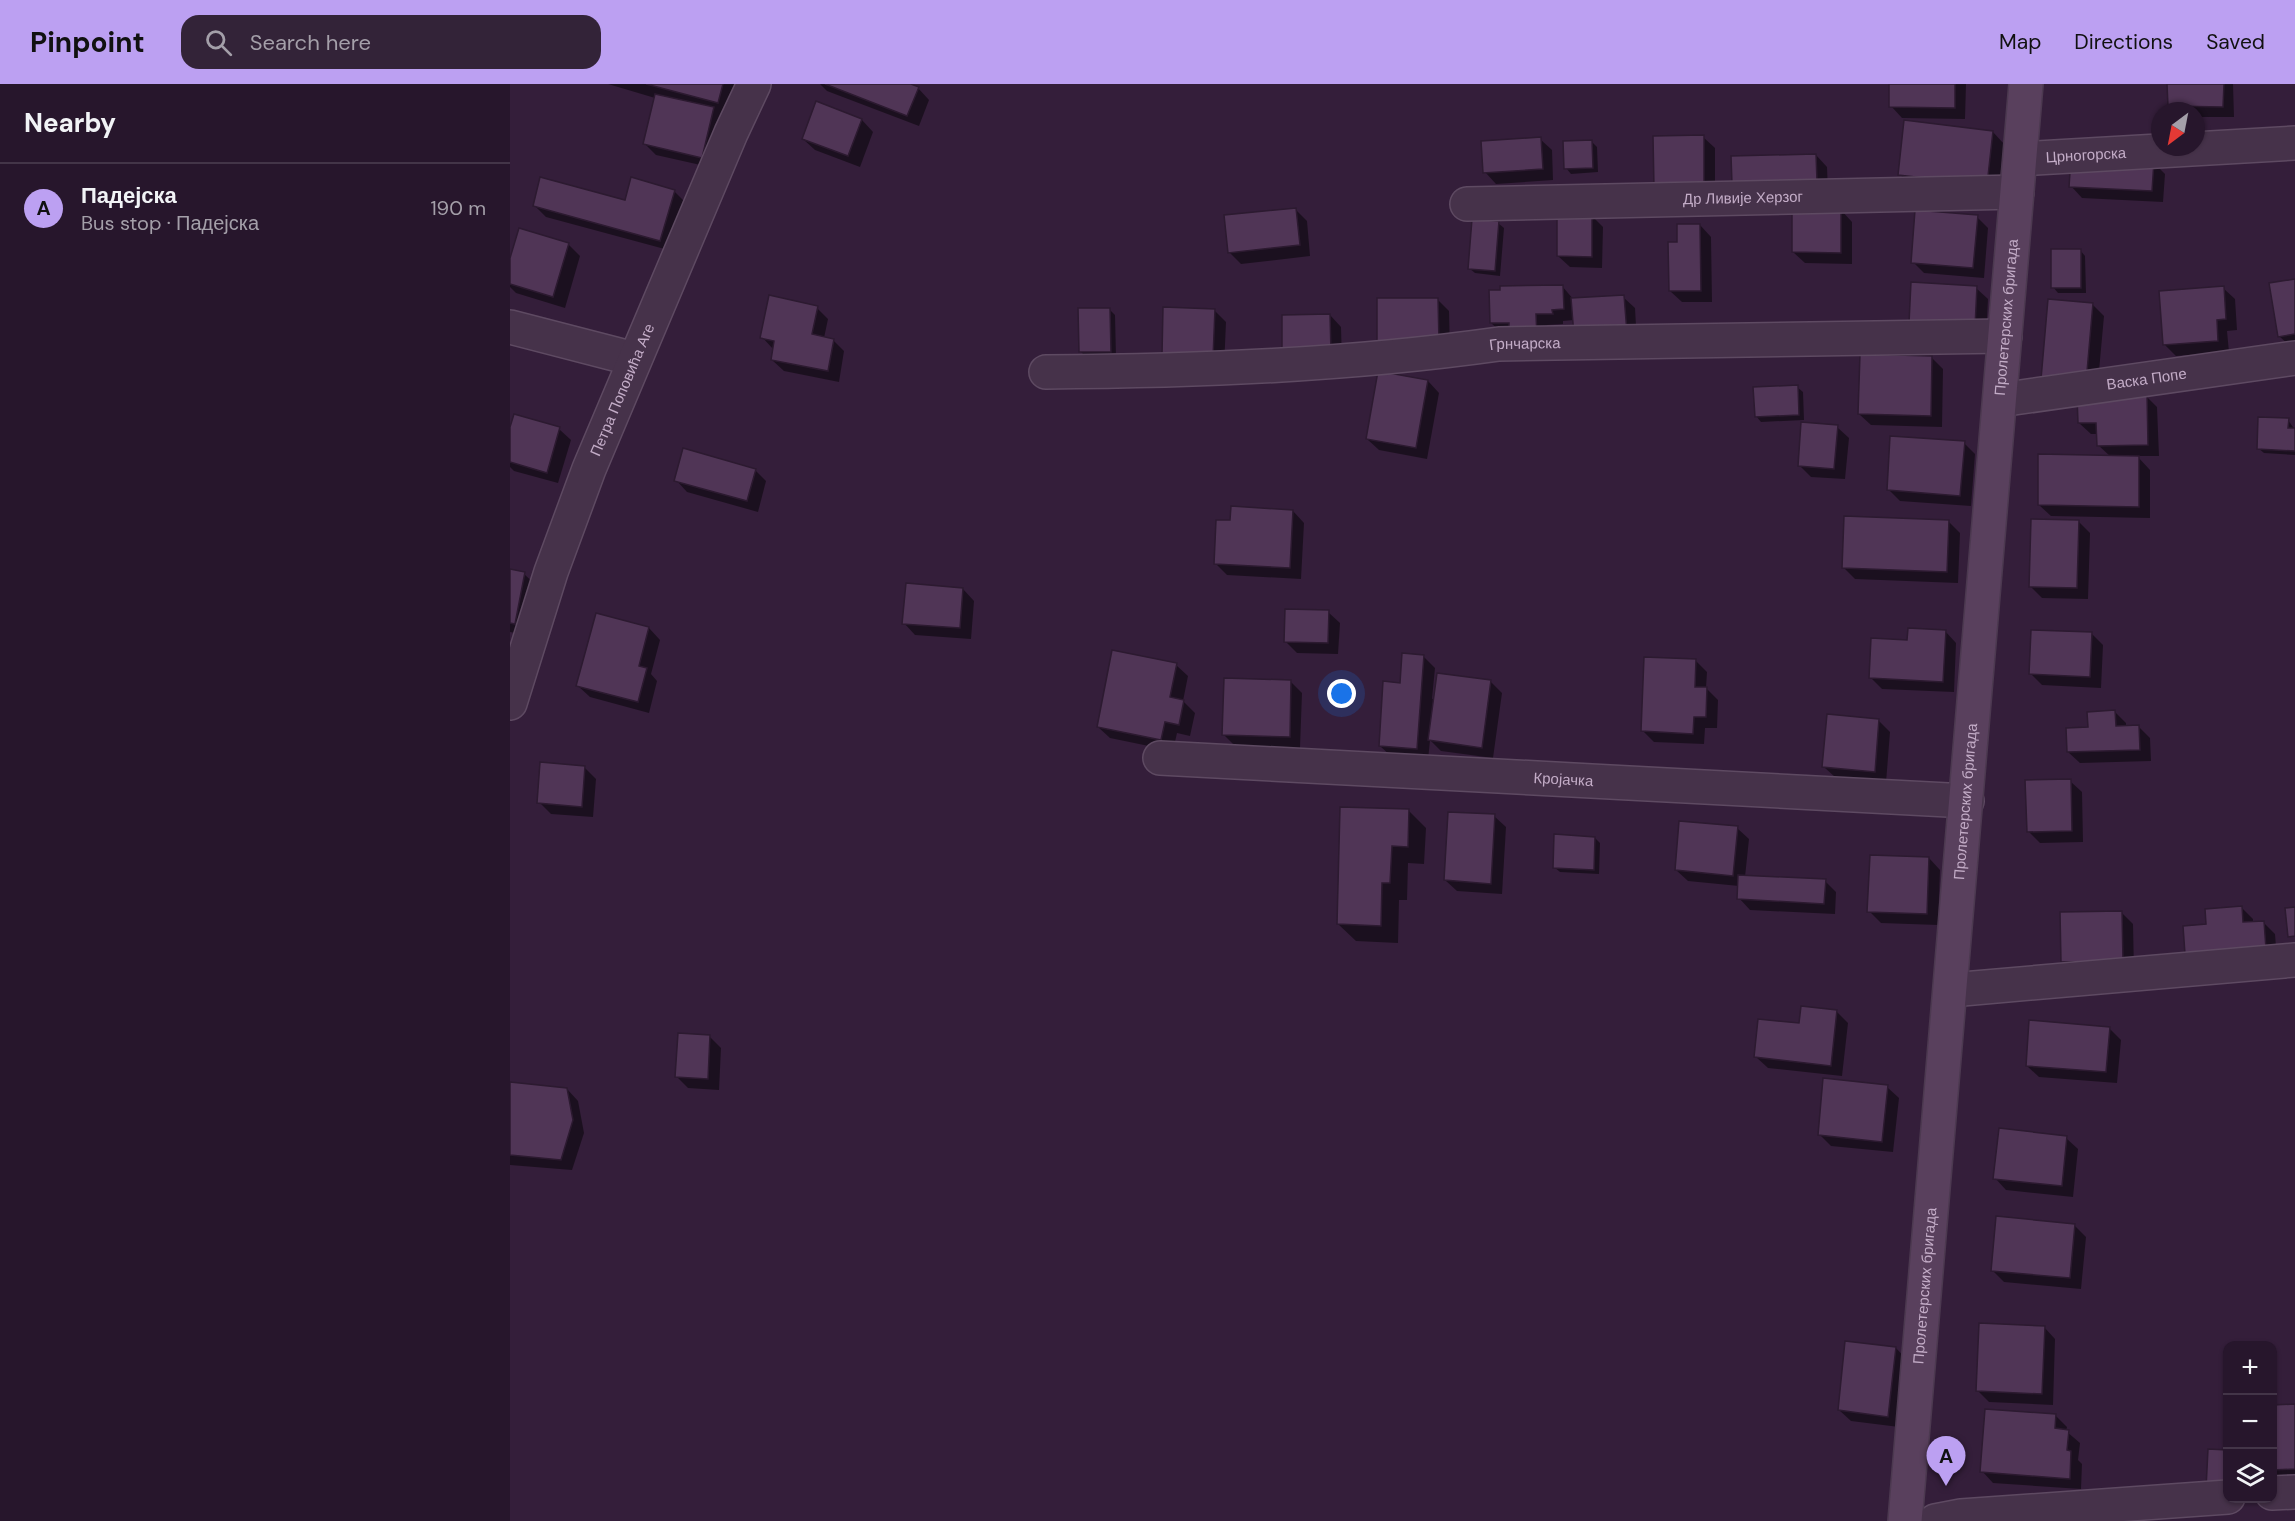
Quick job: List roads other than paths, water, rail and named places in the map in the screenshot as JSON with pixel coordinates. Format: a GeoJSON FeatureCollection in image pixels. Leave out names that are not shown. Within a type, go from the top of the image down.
{"type":"FeatureCollection","features":[{"type":"Feature","properties":{"kind":"street","name":"Петра Поповића Аге"},"geometry":{"type":"LineString","coordinates":[[510,703],[551,572],[589,469],[726,144],[754,84]]}},
{"type":"Feature","properties":{"kind":"street","name":"Пролетерских бригада"},"geometry":{"type":"LineString","coordinates":[[1905,1521],[2026,84]]}},
{"type":"Feature","properties":{"kind":"street","name":"Црногорска"},"geometry":{"type":"LineString","coordinates":[[2020,159],[2295,143]]}},
{"type":"Feature","properties":{"kind":"street","name":"Др Ливије Херзог"},"geometry":{"type":"LineString","coordinates":[[1467,204],[2017,192]]}},
{"type":"Feature","properties":{"kind":"street"},"geometry":{"type":"LineString","coordinates":[[510,327],[634,359]]}},
{"type":"Feature","properties":{"kind":"street","name":"Грнчарска"},"geometry":{"type":"LineString","coordinates":[[1046,372],[1162,371],[1350,362],[1499,344],[2005,336]]}},
{"type":"Feature","properties":{"kind":"street","name":"Васка Попе"},"geometry":{"type":"LineString","coordinates":[[2000,400],[2295,358]]}},
{"type":"Feature","properties":{"kind":"street","name":"Кројачка"},"geometry":{"type":"LineString","coordinates":[[1160,758],[1967,801]]}},
{"type":"Feature","properties":{"kind":"street"},"geometry":{"type":"LineString","coordinates":[[1951,990],[2295,960]]}},
{"type":"Feature","properties":{"kind":"street"},"geometry":{"type":"LineString","coordinates":[[2277,1493],[2295,1492]]}},
{"type":"Feature","properties":{"kind":"street"},"geometry":{"type":"LineString","coordinates":[[1935,1521],[1961,1516],[2223,1497]]}},
{"type":"Feature","properties":{"kind":"place","name":"Падејска"},"geometry":{"type":"Point","coordinates":[1946,1486]}}]}
